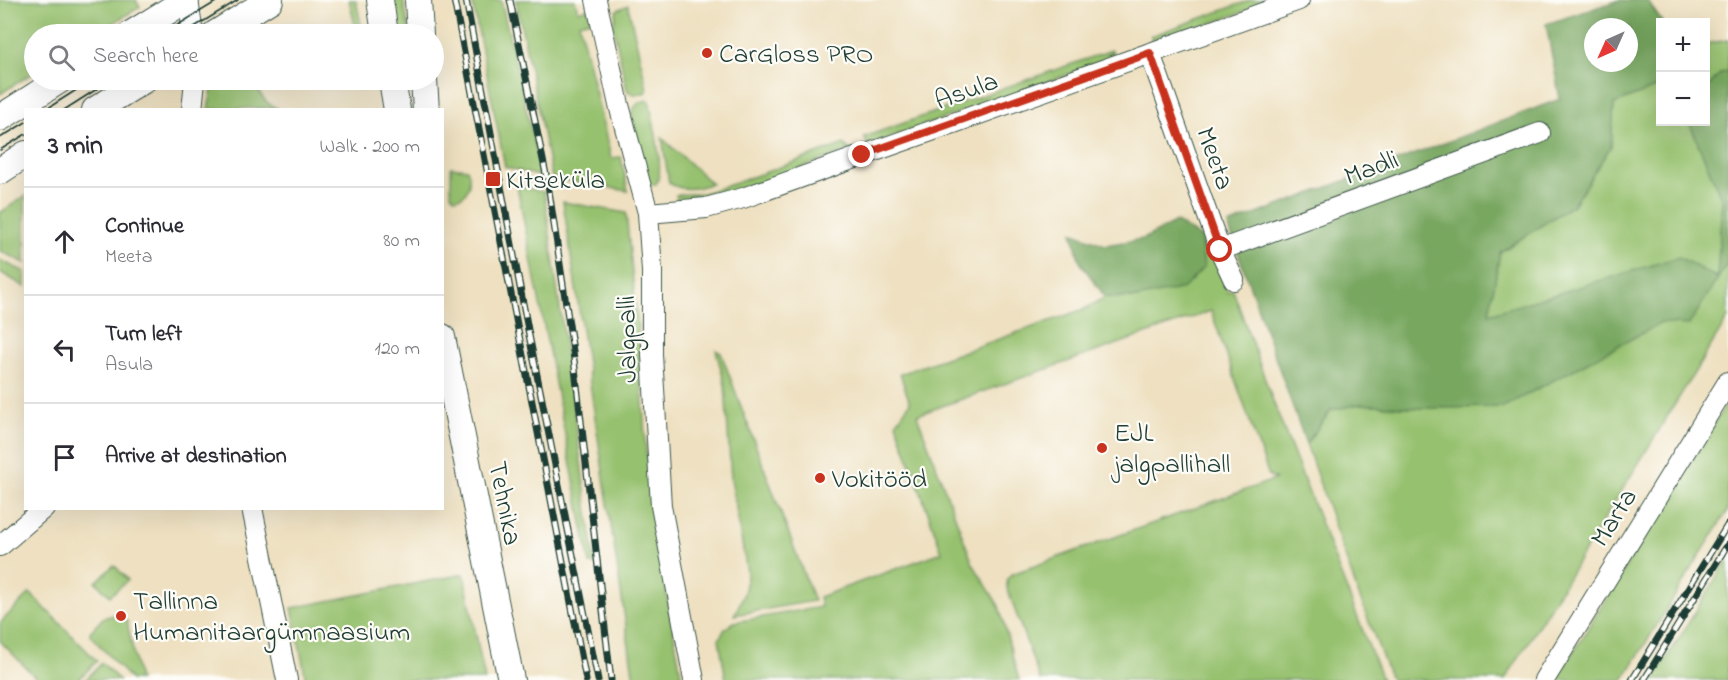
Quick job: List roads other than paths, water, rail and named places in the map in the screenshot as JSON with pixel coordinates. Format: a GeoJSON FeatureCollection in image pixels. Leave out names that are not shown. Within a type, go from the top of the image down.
{"type":"FeatureCollection","features":[{"type":"Feature","properties":{"kind":"main road"},"geometry":{"type":"LineString","coordinates":[[147,24],[187,0]]}},
{"type":"Feature","properties":{"kind":"main road"},"geometry":{"type":"LineString","coordinates":[[231,24],[270,0]]}},
{"type":"Feature","properties":{"kind":"main road"},"geometry":{"type":"LineString","coordinates":[[380,0],[384,24]]}},
{"type":"Feature","properties":{"kind":"main road"},"geometry":{"type":"LineString","coordinates":[[0,118],[44,90]]}},
{"type":"Feature","properties":{"kind":"main road"},"geometry":{"type":"LineString","coordinates":[[98,108],[127,90]]}},
{"type":"Feature","properties":{"kind":"main road"},"geometry":{"type":"LineString","coordinates":[[394,90],[397,108]]}},
{"type":"Feature","properties":{"kind":"main road"},"geometry":{"type":"LineString","coordinates":[[425,90],[426,108]]}},
{"type":"Feature","properties":{"kind":"main road"},"geometry":{"type":"LineString","coordinates":[[0,171],[24,155]]}},
{"type":"Feature","properties":{"kind":"main road","name":"Tehnika"},"geometry":{"type":"LineString","coordinates":[[444,347],[511,680]]}},
{"type":"Feature","properties":{"kind":"street"},"geometry":{"type":"LineString","coordinates":[[187,0],[191,24]]}},
{"type":"Feature","properties":{"kind":"street","name":"Jalgpalli"},"geometry":{"type":"LineString","coordinates":[[596,0],[619,105],[648,213],[652,271],[652,355],[661,507],[694,680]]}},
{"type":"Feature","properties":{"kind":"street","name":"Asula"},"geometry":{"type":"LineString","coordinates":[[648,213],[706,208],[743,198],[1299,0]]}},
{"type":"Feature","properties":{"kind":"street","name":"Meeta"},"geometry":{"type":"LineString","coordinates":[[1150,53],[1220,250],[1234,280]]}},
{"type":"Feature","properties":{"kind":"street"},"geometry":{"type":"LineString","coordinates":[[192,108],[194,90]]}},
{"type":"Feature","properties":{"kind":"street","name":"Madli"},"geometry":{"type":"LineString","coordinates":[[1220,250],[1540,133]]}},
{"type":"Feature","properties":{"kind":"street","name":"Marta"},"geometry":{"type":"LineString","coordinates":[[1544,680],[1728,382]]}},
{"type":"Feature","properties":{"kind":"street"},"geometry":{"type":"LineString","coordinates":[[0,546],[42,510]]}},
{"type":"Feature","properties":{"kind":"street"},"geometry":{"type":"LineString","coordinates":[[252,510],[287,680]]}},
{"type":"Feature","properties":{"kind":"tram line"},"geometry":{"type":"LineString","coordinates":[[179,24],[219,0]]}},
{"type":"Feature","properties":{"kind":"tram line"},"geometry":{"type":"LineString","coordinates":[[199,24],[238,0]]}},
{"type":"Feature","properties":{"kind":"tram line"},"geometry":{"type":"LineString","coordinates":[[48,108],[76,90]]}},
{"type":"Feature","properties":{"kind":"tram line"},"geometry":{"type":"LineString","coordinates":[[67,108],[95,90]]}},
{"type":"Feature","properties":{"kind":"tram line"},"geometry":{"type":"LineString","coordinates":[[0,138],[24,123]]}},
{"type":"Feature","properties":{"kind":"tram line"},"geometry":{"type":"LineString","coordinates":[[0,150],[24,135]]}},
{"type":"Feature","properties":{"kind":"railway"},"geometry":{"type":"LineString","coordinates":[[454,0],[586,680]]}},
{"type":"Feature","properties":{"kind":"railway"},"geometry":{"type":"LineString","coordinates":[[466,0],[529,335],[598,680]]}},
{"type":"Feature","properties":{"kind":"railway"},"geometry":{"type":"LineString","coordinates":[[510,0],[548,184],[573,351],[611,680]]}},
{"type":"Feature","properties":{"kind":"railway"},"geometry":{"type":"LineString","coordinates":[[1632,680],[1728,524]]}},
{"type":"Feature","properties":{"kind":"railway"},"geometry":{"type":"LineString","coordinates":[[1644,680],[1728,544]]}},
{"type":"Feature","properties":{"kind":"place","name":"CarGloss PRO"},"geometry":{"type":"Point","coordinates":[707,53]}},
{"type":"Feature","properties":{"kind":"place","name":"Kitseküla"},"geometry":{"type":"Point","coordinates":[493,179]}},
{"type":"Feature","properties":{"kind":"place","name":"EJL jalgpallihall"},"geometry":{"type":"Point","coordinates":[1102,448]}},
{"type":"Feature","properties":{"kind":"place","name":"Vokitööd"},"geometry":{"type":"Point","coordinates":[820,478]}},
{"type":"Feature","properties":{"kind":"place","name":"Tallinna Humanitaargümnaasium"},"geometry":{"type":"Point","coordinates":[121,616]}}]}
